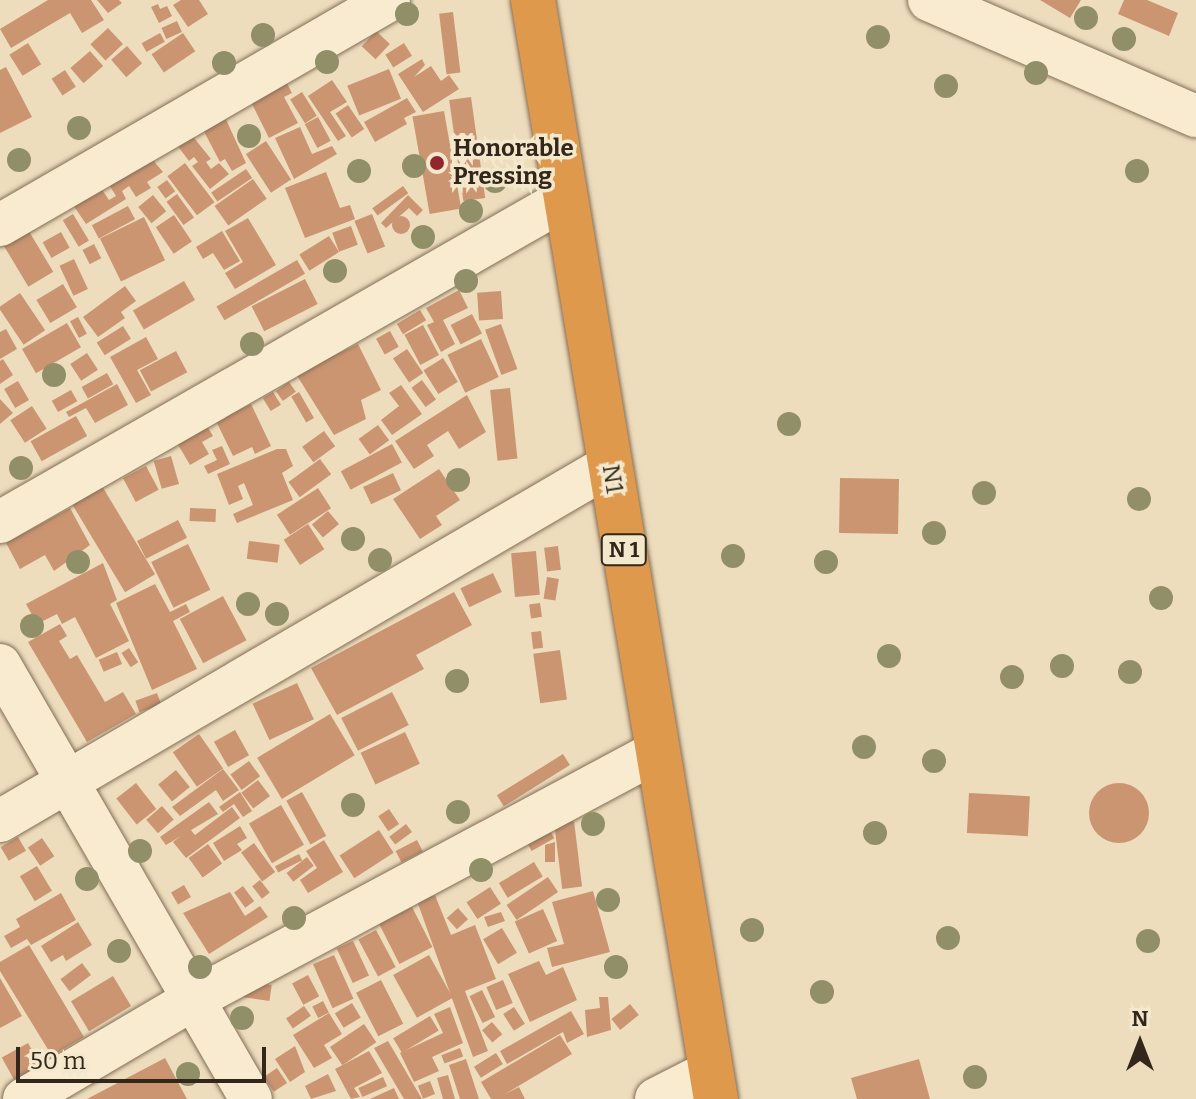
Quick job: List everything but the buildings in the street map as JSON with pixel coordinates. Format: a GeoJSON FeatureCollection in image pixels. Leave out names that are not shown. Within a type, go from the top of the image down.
{"type":"FeatureCollection","features":[{"type":"Feature","properties":{"kind":"highway","name":"N1"},"geometry":{"type":"LineString","coordinates":[[533,0],[713,1085]]}},
{"type":"Feature","properties":{"kind":"street"},"geometry":{"type":"LineString","coordinates":[[0,225],[389,0]]}},
{"type":"Feature","properties":{"kind":"street"},"geometry":{"type":"LineString","coordinates":[[929,0],[1196,116]]}},
{"type":"Feature","properties":{"kind":"street"},"geometry":{"type":"LineString","coordinates":[[0,522],[565,199]]}},
{"type":"Feature","properties":{"kind":"street"},"geometry":{"type":"LineString","coordinates":[[0,821],[610,465]]}},
{"type":"Feature","properties":{"kind":"street"},"geometry":{"type":"LineString","coordinates":[[0,665],[70,779],[251,1099]]}},
{"type":"Feature","properties":{"kind":"street"},"geometry":{"type":"LineString","coordinates":[[24,1099],[194,999],[658,751]]}},
{"type":"Feature","properties":{"kind":"street"},"geometry":{"type":"LineString","coordinates":[[656,1099],[713,1085]]}},
{"type":"Feature","properties":{"kind":"place","name":"Honorable Pressing"},"geometry":{"type":"Point","coordinates":[437,163]}}]}
